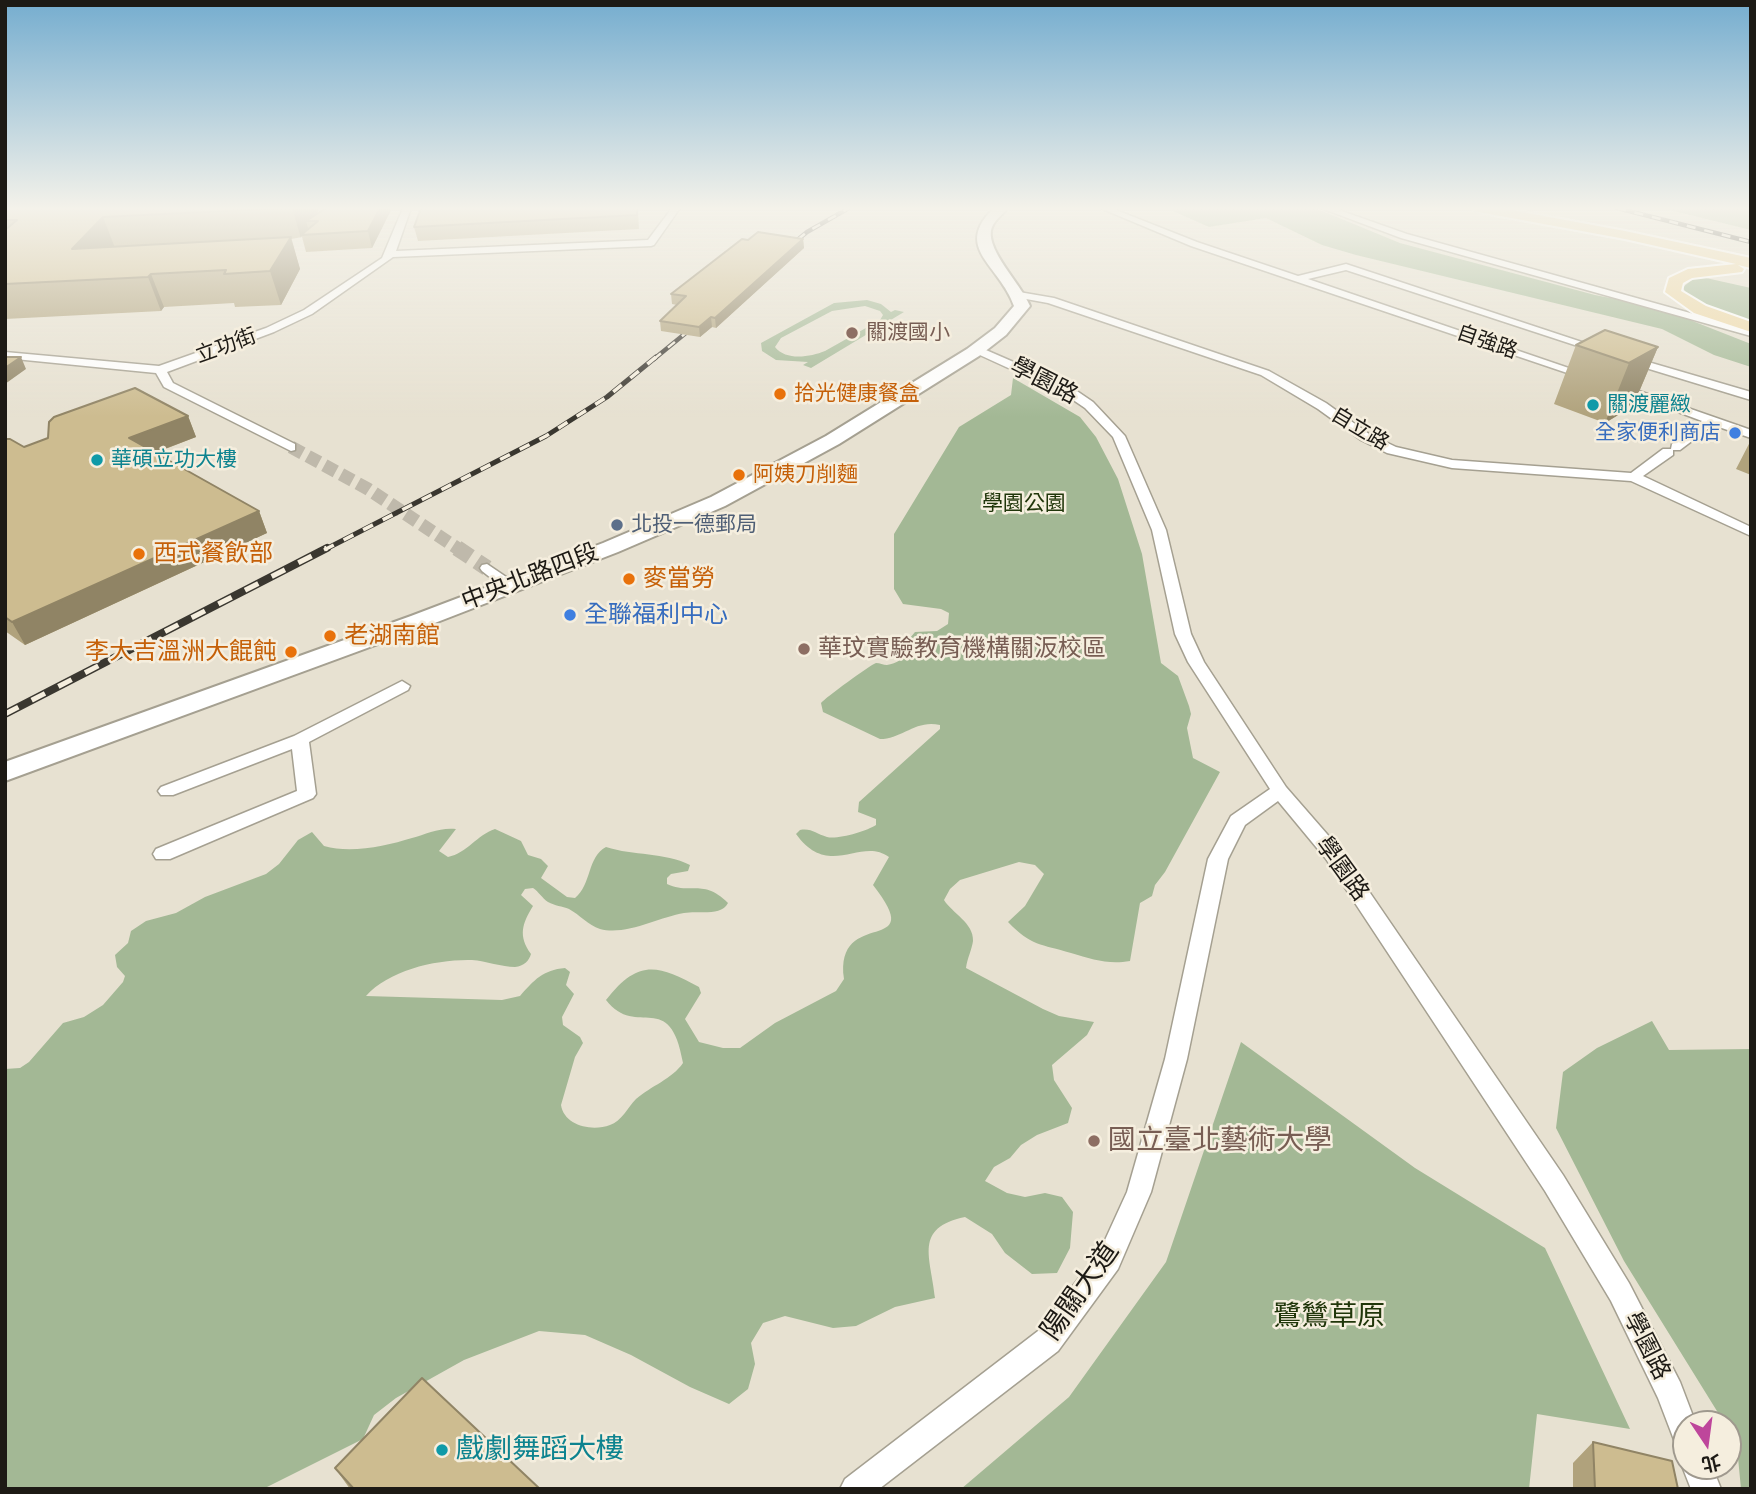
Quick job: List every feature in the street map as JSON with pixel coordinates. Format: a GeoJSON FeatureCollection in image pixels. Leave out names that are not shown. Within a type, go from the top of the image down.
{"type":"FeatureCollection","features":[{"type":"Feature","properties":{"kind":"main road"},"geometry":{"type":"LineString","coordinates":[[1681,278],[1675,281],[1673,292],[1690,306],[1721,319],[1751,327]]}},
{"type":"Feature","properties":{"kind":"street","name":"立功街"},"geometry":{"type":"LineString","coordinates":[[5,355],[160,370],[270,330],[308,313],[357,278]]}},
{"type":"Feature","properties":{"kind":"street"},"geometry":{"type":"LineString","coordinates":[[1007,278],[1020,295]]}},
{"type":"Feature","properties":{"kind":"street","name":"自強路"},"geometry":{"type":"LineString","coordinates":[[1292,278],[1478,325],[1607,383],[1751,434]]}},
{"type":"Feature","properties":{"kind":"street"},"geometry":{"type":"LineString","coordinates":[[1296,279],[1301,278]]}},
{"type":"Feature","properties":{"kind":"street"},"geometry":{"type":"LineString","coordinates":[[1370,278],[1478,325],[1640,363],[1751,397]]}},
{"type":"Feature","properties":{"kind":"street"},"geometry":{"type":"LineString","coordinates":[[1552,278],[1751,333]]}},
{"type":"Feature","properties":{"kind":"street","name":"中央北路四段"},"geometry":{"type":"LineString","coordinates":[[5,772],[346,649],[686,516],[788,466],[871,418],[999,334],[1022,306],[1020,295]]}},
{"type":"Feature","properties":{"kind":"street","name":"自立路"},"geometry":{"type":"LineString","coordinates":[[1020,295],[1050,300],[1265,373],[1322,406],[1366,437],[1392,450],[1452,464],[1633,477],[1751,532]]}},
{"type":"Feature","properties":{"kind":"street","name":"學園路"},"geometry":{"type":"LineString","coordinates":[[975,349],[1067,390],[1089,405],[1119,436],[1159,530],[1183,634],[1196,662],[1280,791],[1333,854],[1554,1183],[1620,1292],[1677,1410]]}},
{"type":"Feature","properties":{"kind":"street"},"geometry":{"type":"LineString","coordinates":[[1607,383],[1640,363]]}},
{"type":"Feature","properties":{"kind":"street","name":"立功街"},"geometry":{"type":"LineString","coordinates":[[160,370],[168,385],[291,447]]}},
{"type":"Feature","properties":{"kind":"street"},"geometry":{"type":"LineString","coordinates":[[1633,477],[1711,420]]}},
{"type":"Feature","properties":{"kind":"street"},"geometry":{"type":"LineString","coordinates":[[487,568],[510,586]]}},
{"type":"Feature","properties":{"kind":"street"},"geometry":{"type":"LineString","coordinates":[[167,791],[300,740],[402,686]]}},
{"type":"Feature","properties":{"kind":"street"},"geometry":{"type":"LineString","coordinates":[[163,854],[307,794],[300,740]]}},
{"type":"Feature","properties":{"kind":"street","name":"陽關大道"},"geometry":{"type":"LineString","coordinates":[[855,1489],[1048,1341],[1109,1260],[1139,1192],[1176,1059],[1218,859],[1237,821],[1280,791]]}},
{"type":"Feature","properties":{"kind":"green space"},"geometry":{"type":"Polygon","coordinates":[[[1450,278],[1530,278],[1595,295],[1657,307],[1751,344],[1751,367],[1714,355],[1662,329],[1450,278]]]}},
{"type":"Feature","properties":{"kind":"green space"},"geometry":{"type":"Polygon","coordinates":[[[1695,278],[1705,278],[1751,288],[1751,322],[1702,307],[1687,295],[1683,287],[1695,278]]]}},
{"type":"Feature","properties":{"kind":"green space"},"geometry":{"type":"Polygon","coordinates":[[[867,300],[881,304],[891,312],[904,312],[811,368],[803,365],[808,362],[776,360],[762,351],[761,343],[834,303],[867,300]],[[865,306],[832,311],[781,338],[775,347],[792,356],[825,351],[880,320],[883,315],[880,311],[865,306]]]}},
{"type":"Feature","properties":{"kind":"green space","name":"學園公園"},"geometry":{"type":"Polygon","coordinates":[[[1013,378],[1080,417],[1096,437],[1118,479],[1142,554],[1161,663],[1178,676],[1189,706],[1191,714],[1187,728],[1193,758],[1220,772],[1165,872],[1155,885],[1152,896],[1140,903],[1130,961],[1100,961],[1044,946],[1023,936],[1008,922],[1025,906],[1044,874],[1035,865],[1019,862],[960,880],[950,889],[944,900],[970,929],[972,935],[966,968],[1059,1016],[1094,1022],[1087,1035],[1052,1065],[1054,1080],[1072,1108],[1068,1123],[1037,1135],[1021,1145],[1010,1158],[994,1167],[985,1181],[1007,1193],[1025,1197],[1045,1193],[1062,1197],[1073,1212],[1070,1248],[1057,1273],[1032,1274],[1005,1253],[992,1234],[965,1217],[949,1222],[932,1237],[929,1257],[935,1298],[895,1307],[856,1326],[833,1328],[785,1316],[763,1323],[751,1343],[755,1364],[748,1389],[729,1404],[585,1335],[539,1331],[464,1360],[396,1398],[374,1415],[363,1439],[263,1489],[5,1489],[5,1069],[20,1068],[29,1062],[63,1023],[84,1017],[103,1005],[123,982],[125,976],[117,967],[115,955],[128,943],[131,931],[146,921],[176,913],[205,897],[266,874],[279,864],[298,840],[312,832],[324,846],[357,849],[391,844],[439,830],[456,829],[439,851],[448,857],[461,852],[495,829],[521,841],[528,855],[541,859],[548,866],[541,878],[567,897],[575,898],[584,886],[596,857],[606,847],[659,856],[690,865],[688,871],[671,874],[667,878],[667,884],[711,891],[728,903],[715,912],[684,913],[631,928],[610,930],[600,929],[569,909],[548,902],[533,888],[525,889],[521,895],[533,906],[523,930],[524,941],[531,954],[523,964],[510,967],[458,960],[429,964],[387,979],[366,996],[502,1000],[520,996],[540,977],[565,968],[570,972],[566,985],[574,994],[562,1017],[563,1025],[580,1037],[583,1043],[575,1057],[561,1105],[567,1118],[580,1125],[595,1128],[614,1123],[636,1099],[673,1074],[683,1063],[677,1040],[670,1027],[661,1020],[629,1016],[618,1011],[606,1000],[628,977],[638,972],[660,970],[699,987],[701,993],[685,1019],[699,1042],[723,1048],[740,1048],[775,1023],[836,991],[844,979],[845,957],[852,943],[886,927],[891,920],[888,907],[873,885],[889,857],[867,851],[833,856],[821,854],[808,847],[796,834],[800,830],[808,830],[827,837],[838,837],[876,825],[876,819],[858,812],[859,802],[940,729],[940,725],[924,725],[880,739],[823,712],[821,703],[872,665],[886,665],[904,658],[911,650],[910,638],[915,632],[937,631],[948,624],[949,613],[941,609],[903,604],[894,589],[894,534],[959,427],[1011,395],[1013,378]]]}},
{"type":"Feature","properties":{"kind":"green space"},"geometry":{"type":"Polygon","coordinates":[[[1652,1021],[1669,1050],[1751,1049],[1751,1489],[1741,1489],[1742,1410],[1716,1410],[1624,1261],[1556,1128],[1563,1072],[1597,1048],[1652,1021]]]}},
{"type":"Feature","properties":{"kind":"green space","name":"鷺鷥草原"},"geometry":{"type":"Polygon","coordinates":[[[1241,1042],[1415,1168],[1545,1248],[1630,1429],[1537,1414],[1529,1489],[961,1489],[1069,1397],[1166,1262],[1241,1042]]]}},
{"type":"Feature","properties":{"kind":"building"},"geometry":{"type":"Polygon","coordinates":[[[5,278],[133,278],[5,284],[5,278]]]}},
{"type":"Feature","properties":{"kind":"building"},"geometry":{"type":"Polygon","coordinates":[[[692,278],[760,278],[715,318],[711,317],[699,327],[660,321],[686,296],[671,294],[692,278]]]}},
{"type":"Feature","properties":{"kind":"building"},"geometry":{"type":"Polygon","coordinates":[[[1605,330],[1658,347],[1629,363],[1576,345],[1605,330]]]}},
{"type":"Feature","properties":{"kind":"building"},"geometry":{"type":"Polygon","coordinates":[[[5,357],[21,357],[5,368],[5,357]]]}},
{"type":"Feature","properties":{"kind":"building"},"geometry":{"type":"Polygon","coordinates":[[[135,388],[188,416],[129,438],[259,511],[12,622],[5,617],[5,439],[24,447],[48,438],[49,422],[54,417],[135,388]]]}},
{"type":"Feature","properties":{"kind":"building"},"geometry":{"type":"Polygon","coordinates":[[[422,1378],[540,1489],[354,1489],[335,1468],[422,1378]]]}},
{"type":"Feature","properties":{"kind":"building"},"geometry":{"type":"Polygon","coordinates":[[[1593,1442],[1672,1461],[1672,1480],[1676,1480],[1678,1489],[1595,1489],[1593,1442]]]}},
{"type":"Feature","properties":{"kind":"tunnel"},"geometry":{"type":"LineString","coordinates":[[291,447],[368,489],[460,550]]}},
{"type":"Feature","properties":{"kind":"tunnel"},"geometry":{"type":"LineString","coordinates":[[460,550],[487,568]]}},
{"type":"Feature","properties":{"kind":"railway"},"geometry":{"type":"LineString","coordinates":[[654,359],[698,323]]}},
{"type":"Feature","properties":{"kind":"railway"},"geometry":{"type":"LineString","coordinates":[[324,550],[546,436],[607,397],[656,357]]}},
{"type":"Feature","properties":{"kind":"railway"},"geometry":{"type":"LineString","coordinates":[[5,714],[327,548]]}},
{"type":"Feature","properties":{"kind":"place","name":"關渡國小"},"geometry":{"type":"Point","coordinates":[852,333]}},
{"type":"Feature","properties":{"kind":"place","name":"拾光健康餐盒"},"geometry":{"type":"Point","coordinates":[780,394]}},
{"type":"Feature","properties":{"kind":"place","name":"關渡麗緻"},"geometry":{"type":"Point","coordinates":[1593,405]}},
{"type":"Feature","properties":{"kind":"place","name":"全家便利商店"},"geometry":{"type":"Point","coordinates":[1735,433]}},
{"type":"Feature","properties":{"kind":"place","name":"華碩立功大樓"},"geometry":{"type":"Point","coordinates":[97,460]}},
{"type":"Feature","properties":{"kind":"place","name":"阿姨刀削麵"},"geometry":{"type":"Point","coordinates":[739,475]}},
{"type":"Feature","properties":{"kind":"place","name":"北投一德郵局"},"geometry":{"type":"Point","coordinates":[617,525]}},
{"type":"Feature","properties":{"kind":"place","name":"西式餐飲部"},"geometry":{"type":"Point","coordinates":[139,554]}},
{"type":"Feature","properties":{"kind":"place","name":"麥當勞"},"geometry":{"type":"Point","coordinates":[629,579]}},
{"type":"Feature","properties":{"kind":"place","name":"全聯福利中心"},"geometry":{"type":"Point","coordinates":[570,615]}},
{"type":"Feature","properties":{"kind":"place","name":"老湖南館"},"geometry":{"type":"Point","coordinates":[330,636]}},
{"type":"Feature","properties":{"kind":"place","name":"華玟實驗教育機構關汳校區"},"geometry":{"type":"Point","coordinates":[804,649]}},
{"type":"Feature","properties":{"kind":"place","name":"李大吉溫洲大餛飩"},"geometry":{"type":"Point","coordinates":[291,652]}},
{"type":"Feature","properties":{"kind":"place","name":"國立臺北藝術大學"},"geometry":{"type":"Point","coordinates":[1094,1141]}},
{"type":"Feature","properties":{"kind":"place","name":"戲劇舞蹈大樓"},"geometry":{"type":"Point","coordinates":[442,1450]}}]}
